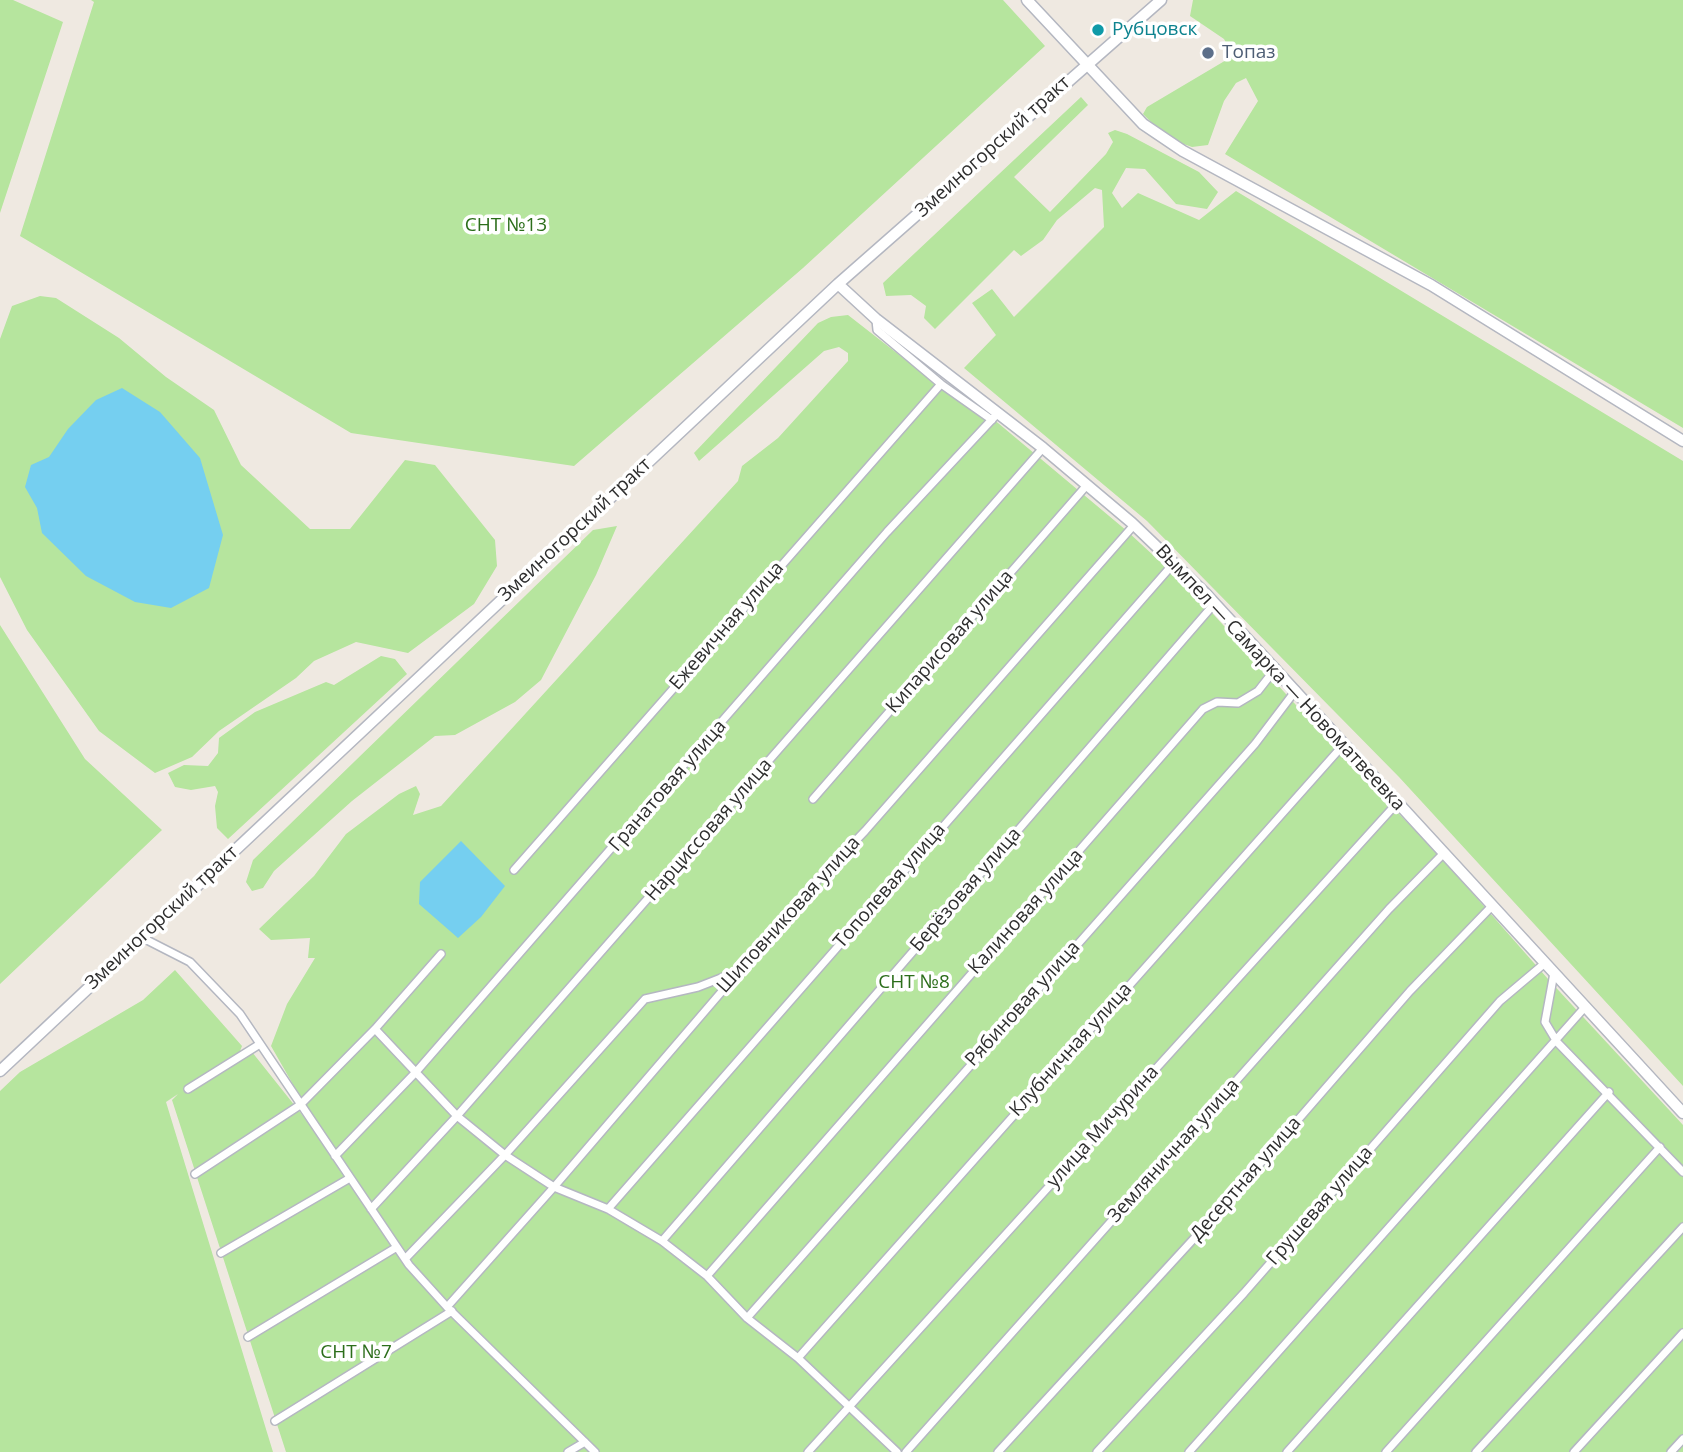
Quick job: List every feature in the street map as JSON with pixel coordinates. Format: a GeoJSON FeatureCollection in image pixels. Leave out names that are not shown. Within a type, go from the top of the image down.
{"type":"FeatureCollection","features":[{"type":"Feature","properties":{"kind":"main road"},"geometry":{"type":"LineString","coordinates":[[1027,0],[1143,124],[1183,151],[1431,285],[1683,441]]}},
{"type":"Feature","properties":{"kind":"main road","name":"Змеиногорский тракт"},"geometry":{"type":"LineString","coordinates":[[0,1071],[838,284],[1161,0]]}},
{"type":"Feature","properties":{"kind":"main road","name":"Вымпел — Самарка — Новоматвеевка"},"geometry":{"type":"LineString","coordinates":[[838,284],[876,319],[995,416],[1043,447],[1134,525],[1215,603],[1683,1113]]}},
{"type":"Feature","properties":{"kind":"street"},"geometry":{"type":"LineString","coordinates":[[876,319],[877,330],[941,384],[995,416]]}},
{"type":"Feature","properties":{"kind":"street","name":"Ежевичная улица"},"geometry":{"type":"LineString","coordinates":[[514,870],[941,384]]}},
{"type":"Feature","properties":{"kind":"street","name":"Гранатовая улица"},"geometry":{"type":"LineString","coordinates":[[335,1156],[416,1072],[887,532],[995,416]]}},
{"type":"Feature","properties":{"kind":"street","name":"Нарциссовая улица"},"geometry":{"type":"LineString","coordinates":[[371,1209],[457,1116],[1043,447]]}},
{"type":"Feature","properties":{"kind":"street","name":"Кипарисовая улица"},"geometry":{"type":"LineString","coordinates":[[813,799],[1087,485]]}},
{"type":"Feature","properties":{"kind":"street","name":"Шиповниковая улица"},"geometry":{"type":"LineString","coordinates":[[275,1421],[449,1309],[736,972],[1134,525]]}},
{"type":"Feature","properties":{"kind":"street","name":"Тополевая улица"},"geometry":{"type":"LineString","coordinates":[[608,1209],[1174,563]]}},
{"type":"Feature","properties":{"kind":"street","name":"Берёзовая улица"},"geometry":{"type":"LineString","coordinates":[[662,1241],[1215,603]]}},
{"type":"Feature","properties":{"kind":"street","name":"Калиновая улица"},"geometry":{"type":"LineString","coordinates":[[707,1276],[1203,709],[1217,702],[1238,703],[1258,691],[1276,668]]}},
{"type":"Feature","properties":{"kind":"street","name":"Рябиновая улица"},"geometry":{"type":"LineString","coordinates":[[747,1318],[1255,744],[1296,690]]}},
{"type":"Feature","properties":{"kind":"street","name":"Клубничная улица"},"geometry":{"type":"LineString","coordinates":[[798,1358],[1345,743]]}},
{"type":"Feature","properties":{"kind":"street","name":"улица Мичурина"},"geometry":{"type":"LineString","coordinates":[[808,1452],[1398,802]]}},
{"type":"Feature","properties":{"kind":"street","name":"Земляничная улица"},"geometry":{"type":"LineString","coordinates":[[906,1452],[1380,919],[1444,853]]}},
{"type":"Feature","properties":{"kind":"street","name":"Десертная улица"},"geometry":{"type":"LineString","coordinates":[[998,1452],[1210,1221],[1410,991],[1492,906]]}},
{"type":"Feature","properties":{"kind":"street"},"geometry":{"type":"LineString","coordinates":[[141,937],[190,962],[240,1014],[405,1259],[449,1309],[595,1452]]}},
{"type":"Feature","properties":{"kind":"street"},"geometry":{"type":"LineString","coordinates":[[195,1174],[300,1105],[375,1028],[441,954]]}},
{"type":"Feature","properties":{"kind":"street","name":"Грушевая улица"},"geometry":{"type":"LineString","coordinates":[[1097,1452],[1244,1293],[1500,1001],[1545,963]]}},
{"type":"Feature","properties":{"kind":"street"},"geometry":{"type":"LineString","coordinates":[[405,1259],[505,1155],[645,999],[698,987],[736,972]]}},
{"type":"Feature","properties":{"kind":"street"},"geometry":{"type":"LineString","coordinates":[[1554,973],[1545,1022],[1557,1042],[1683,1172]]}},
{"type":"Feature","properties":{"kind":"street"},"geometry":{"type":"LineString","coordinates":[[1189,1452],[1557,1042],[1586,1006]]}},
{"type":"Feature","properties":{"kind":"street"},"geometry":{"type":"LineString","coordinates":[[375,1028],[457,1116],[505,1155],[554,1187],[608,1209],[662,1241],[707,1276],[747,1318],[798,1358],[897,1452]]}},
{"type":"Feature","properties":{"kind":"street"},"geometry":{"type":"LineString","coordinates":[[188,1089],[260,1044]]}},
{"type":"Feature","properties":{"kind":"street"},"geometry":{"type":"LineString","coordinates":[[1287,1452],[1609,1093]]}},
{"type":"Feature","properties":{"kind":"street"},"geometry":{"type":"LineString","coordinates":[[1386,1452],[1660,1147]]}},
{"type":"Feature","properties":{"kind":"street"},"geometry":{"type":"LineString","coordinates":[[220,1253],[350,1178]]}},
{"type":"Feature","properties":{"kind":"street"},"geometry":{"type":"LineString","coordinates":[[1476,1452],[1683,1227]]}},
{"type":"Feature","properties":{"kind":"street"},"geometry":{"type":"LineString","coordinates":[[248,1337],[397,1247]]}},
{"type":"Feature","properties":{"kind":"street"},"geometry":{"type":"LineString","coordinates":[[1574,1452],[1683,1333]]}},
{"type":"Feature","properties":{"kind":"street"},"geometry":{"type":"LineString","coordinates":[[1671,1452],[1683,1439]]}},
{"type":"Feature","properties":{"kind":"street"},"geometry":{"type":"LineString","coordinates":[[568,1452],[585,1442]]}},
{"type":"Feature","properties":{"kind":"green space"},"geometry":{"type":"Polygon","coordinates":[[[0,0],[13,0],[63,22],[0,213],[0,0]]]}},
{"type":"Feature","properties":{"kind":"green space","name":"СНТ №13"},"geometry":{"type":"Polygon","coordinates":[[[91,0],[1003,0],[1045,46],[803,268],[574,466],[351,433],[20,236],[94,2],[91,0]]]}},
{"type":"Feature","properties":{"kind":"green space"},"geometry":{"type":"Polygon","coordinates":[[[1193,0],[1683,0],[1683,428],[1225,154],[1258,101],[1246,78],[1236,83],[1224,101],[1208,145],[1192,147],[1175,141],[1158,129],[1143,114],[1147,107],[1233,56],[1224,39],[1190,16],[1193,0]]]}},
{"type":"Feature","properties":{"kind":"green space"},"geometry":{"type":"Polygon","coordinates":[[[1081,97],[1088,105],[1014,177],[1050,212],[1106,154],[1113,142],[1108,133],[1115,130],[1127,134],[1199,172],[1218,192],[1207,209],[1176,204],[1145,169],[1126,168],[1112,193],[1122,208],[1138,193],[1199,220],[1236,191],[1683,461],[1683,1086],[1399,777],[1147,521],[964,368],[996,335],[972,303],[992,289],[1014,317],[1104,227],[1102,190],[1095,188],[1057,220],[1043,240],[1021,256],[1014,250],[935,329],[924,318],[926,306],[911,295],[886,296],[883,283],[1081,97]]]}},
{"type":"Feature","properties":{"kind":"green space"},"geometry":{"type":"Polygon","coordinates":[[[40,296],[56,298],[119,338],[166,377],[214,410],[241,465],[310,529],[350,529],[405,460],[435,465],[495,540],[497,566],[474,604],[408,653],[356,642],[314,661],[296,678],[219,731],[192,757],[155,773],[99,731],[27,630],[0,577],[0,339],[12,306],[40,296]]]}},
{"type":"Feature","properties":{"kind":"green space","name":"СНТ №8"},"geometry":{"type":"Polygon","coordinates":[[[848,315],[916,368],[992,418],[1127,531],[1194,593],[1336,749],[1439,855],[1548,979],[1683,1125],[1683,1452],[286,1452],[172,1100],[178,1094],[166,1102],[273,1452],[0,1452],[0,1091],[20,1072],[143,1000],[175,970],[242,1046],[240,1051],[248,1047],[331,1151],[271,1046],[287,1004],[315,958],[308,958],[310,938],[271,940],[259,929],[314,876],[346,834],[399,794],[416,786],[420,794],[413,815],[441,806],[738,481],[742,466],[778,438],[848,361],[848,353],[839,347],[824,351],[699,461],[694,453],[818,323],[831,317],[848,315]]]}},
{"type":"Feature","properties":{"kind":"green space"},"geometry":{"type":"Polygon","coordinates":[[[617,526],[596,575],[541,680],[515,702],[455,735],[435,736],[352,801],[274,871],[263,888],[252,891],[246,882],[253,860],[593,530],[617,526]]]}},
{"type":"Feature","properties":{"kind":"green space"},"geometry":{"type":"Polygon","coordinates":[[[0,625],[85,759],[162,830],[0,984],[0,625]]]}},
{"type":"Feature","properties":{"kind":"green space"},"geometry":{"type":"Polygon","coordinates":[[[381,656],[395,659],[407,674],[228,839],[217,828],[215,806],[218,792],[215,786],[191,790],[175,787],[168,773],[184,765],[208,766],[218,753],[219,738],[255,712],[326,682],[334,685],[381,656]]]}},
{"type":"Feature","properties":{"kind":"water"},"geometry":{"type":"Polygon","coordinates":[[[122,388],[160,412],[200,458],[223,535],[209,588],[171,608],[135,602],[86,576],[42,533],[37,508],[25,487],[31,465],[49,457],[68,429],[96,400],[122,388]]]}},
{"type":"Feature","properties":{"kind":"water"},"geometry":{"type":"Polygon","coordinates":[[[461,841],[505,886],[481,917],[458,938],[419,904],[420,882],[461,841]]]}},
{"type":"Feature","properties":{"kind":"place","name":"Рубцовск"},"geometry":{"type":"Point","coordinates":[1098,30]}},
{"type":"Feature","properties":{"kind":"place","name":"Топаз"},"geometry":{"type":"Point","coordinates":[1208,53]}},
{"type":"Feature","properties":{"kind":"park label","name":"СНТ №7"},"geometry":{"type":"Point","coordinates":[356,1353]}}]}
